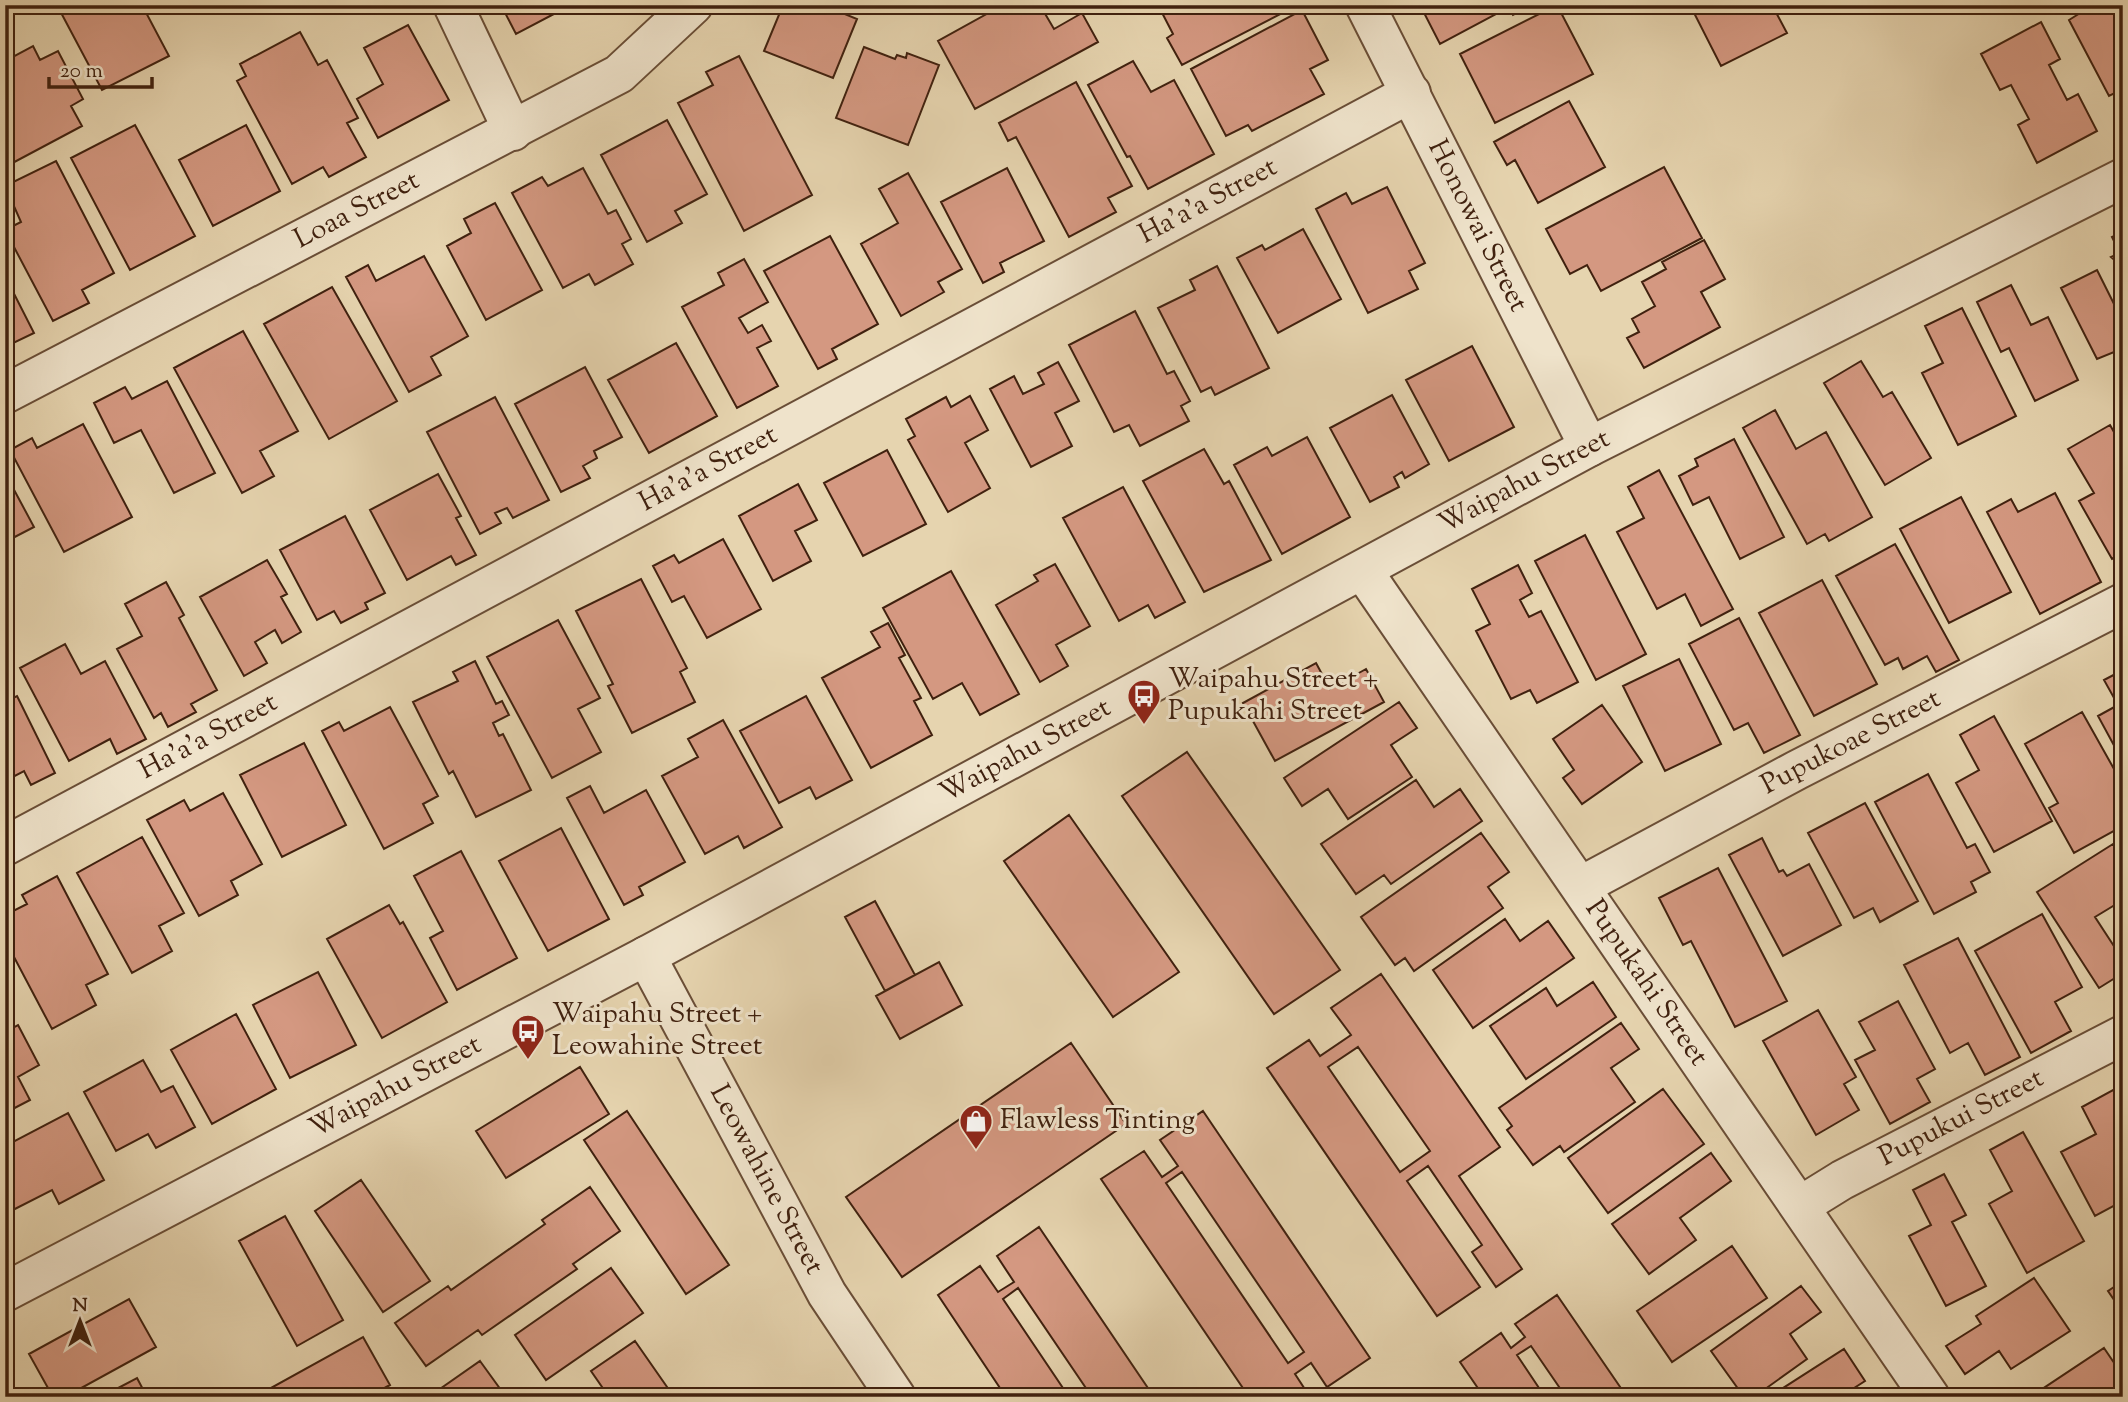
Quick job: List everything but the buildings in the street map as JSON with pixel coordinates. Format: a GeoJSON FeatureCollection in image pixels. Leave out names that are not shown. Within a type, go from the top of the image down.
{"type":"FeatureCollection","features":[{"type":"Feature","properties":{"kind":"street"},"geometry":{"type":"LineString","coordinates":[[453,5],[513,131]]}},
{"type":"Feature","properties":{"kind":"street","name":"Loaa Street"},"geometry":{"type":"LineString","coordinates":[[5,394],[619,74],[693,5]]}},
{"type":"Feature","properties":{"kind":"street","name":"Honowai Street"},"geometry":{"type":"LineString","coordinates":[[1365,5],[1589,447]]}},
{"type":"Feature","properties":{"kind":"street","name":"Ha'a'a Street"},"geometry":{"type":"LineString","coordinates":[[5,846],[1411,93]]}},
{"type":"Feature","properties":{"kind":"street","name":"Waipahu Street"},"geometry":{"type":"LineString","coordinates":[[5,1292],[646,956],[1589,447],[2123,178]]}},
{"type":"Feature","properties":{"kind":"street","name":"Pupukahi Street"},"geometry":{"type":"LineString","coordinates":[[1363,571],[1930,1397]]}},
{"type":"Feature","properties":{"kind":"street","name":"Pupukoae Street"},"geometry":{"type":"LineString","coordinates":[[1581,886],[1797,770],[2123,603]]}},
{"type":"Feature","properties":{"kind":"street","name":"Leowahine Street"},"geometry":{"type":"LineString","coordinates":[[646,956],[827,1294],[896,1397]]}},
{"type":"Feature","properties":{"kind":"street","name":"Pupukui Street"},"geometry":{"type":"LineString","coordinates":[[1800,1206],[1842,1180],[2123,1035]]}},
{"type":"Feature","properties":{"kind":"place","name":"Waipahu Street + Pupukahi Street"},"geometry":{"type":"Point","coordinates":[1144,726]}},
{"type":"Feature","properties":{"kind":"place","name":"Waipahu Street + Leowahine Street"},"geometry":{"type":"Point","coordinates":[528,1061]}},
{"type":"Feature","properties":{"kind":"place","name":"Flawless Tinting"},"geometry":{"type":"Point","coordinates":[976,1151]}}]}
